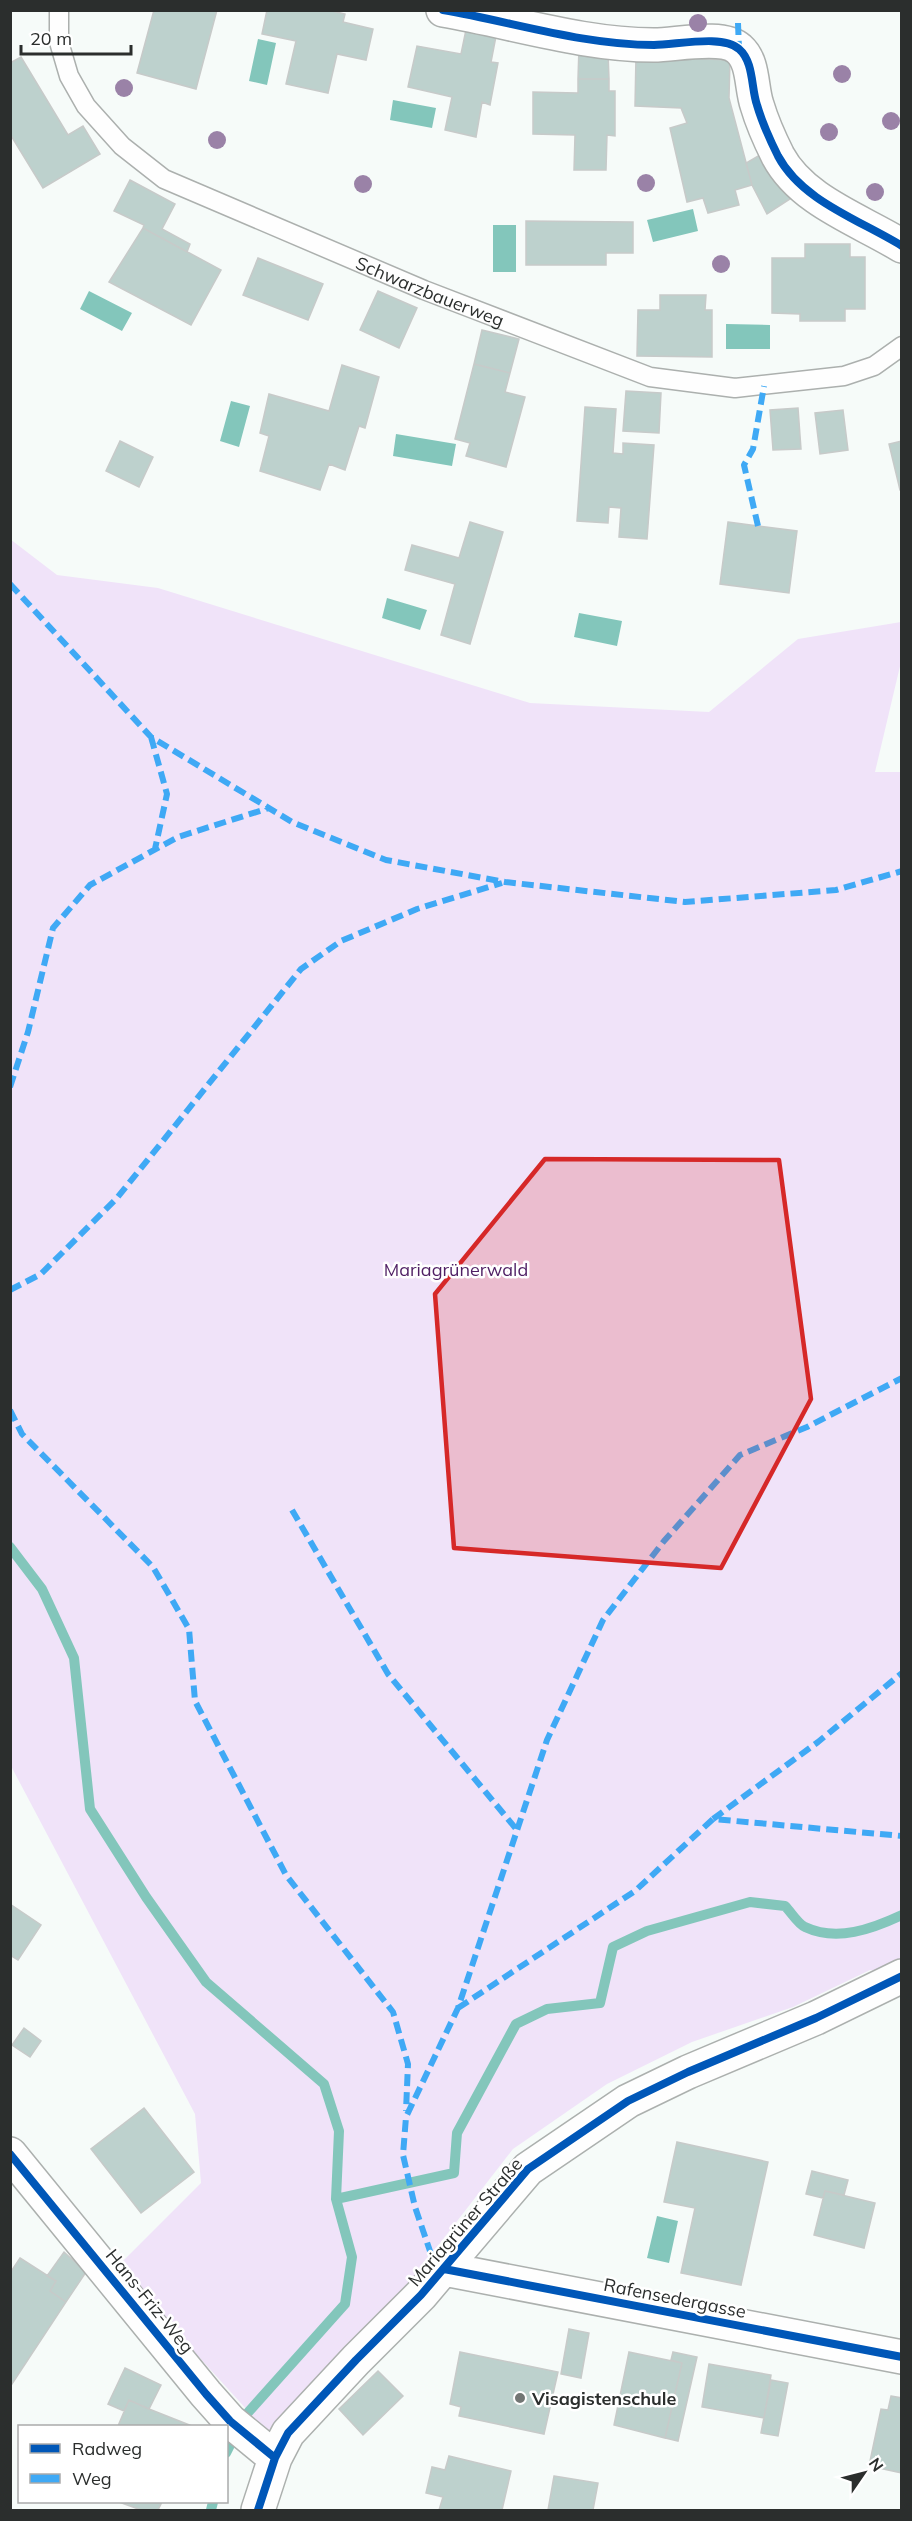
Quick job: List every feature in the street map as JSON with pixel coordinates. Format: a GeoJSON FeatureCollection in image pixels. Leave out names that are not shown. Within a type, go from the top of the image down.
{"type":"FeatureCollection","features":[{"type":"Feature","properties":{"kind":"street"},"geometry":{"type":"LineString","coordinates":[[443,10],[488,14],[589,41],[654,45],[722,41],[739,49],[749,66],[756,104],[779,157],[807,192],[902,246]]}},
{"type":"Feature","properties":{"kind":"street","name":"Mariagrüner Straße"},"geometry":{"type":"LineString","coordinates":[[258,2511],[253,2440],[288,2433],[444,2269],[528,2169],[582,2130],[648,2091],[897,1983]]}},
{"type":"Feature","properties":{"kind":"street","name":"Hans-Friz-Weg"},"geometry":{"type":"LineString","coordinates":[[10,2154],[253,2440]]}},
{"type":"Feature","properties":{"kind":"street","name":"Rafensedergasse"},"geometry":{"type":"LineString","coordinates":[[444,2269],[902,2357]]}},
{"type":"Feature","properties":{"kind":"lane","name":"Schwarzbauerweg"},"geometry":{"type":"LineString","coordinates":[[59,10],[59,42],[66,64],[86,106],[122,146],[164,179],[424,290],[650,377],[735,388],[844,376],[874,366],[902,346]]}},
{"type":"Feature","properties":{"kind":"highlighted area"},"geometry":{"type":"Polygon","coordinates":[[[545,1159],[779,1160],[811,1399],[721,1568],[454,1548],[435,1294],[545,1159]]]}},
{"type":"Feature","properties":{"kind":"green space","name":"Mariagrünerwald"},"geometry":{"type":"Polygon","coordinates":[[[10,539],[57,575],[158,588],[530,703],[709,712],[798,639],[901,622],[901,662],[875,772],[902,772],[901,1977],[870,1970],[793,2007],[692,2042],[607,2084],[513,2149],[413,2278],[268,2433],[117,2267],[201,2183],[195,2114],[11,1766],[10,539]]]}},
{"type":"Feature","properties":{"kind":"shaded area"},"geometry":{"type":"Polygon","coordinates":[[[258,39],[276,43],[267,85],[249,81],[258,39]]]}},
{"type":"Feature","properties":{"kind":"shaded area"},"geometry":{"type":"Polygon","coordinates":[[[393,100],[436,108],[432,128],[390,120],[393,100]]]}},
{"type":"Feature","properties":{"kind":"shaded area"},"geometry":{"type":"Polygon","coordinates":[[[693,209],[698,231],[653,242],[647,220],[693,209]]]}},
{"type":"Feature","properties":{"kind":"shaded area"},"geometry":{"type":"Polygon","coordinates":[[[493,225],[516,225],[516,272],[493,272],[493,225]]]}},
{"type":"Feature","properties":{"kind":"shaded area"},"geometry":{"type":"Polygon","coordinates":[[[89,291],[132,313],[122,331],[80,309],[89,291]]]}},
{"type":"Feature","properties":{"kind":"shaded area"},"geometry":{"type":"Polygon","coordinates":[[[726,324],[770,325],[770,349],[726,349],[726,324]]]}},
{"type":"Feature","properties":{"kind":"shaded area"},"geometry":{"type":"Polygon","coordinates":[[[231,401],[250,406],[239,447],[220,441],[231,401]]]}},
{"type":"Feature","properties":{"kind":"shaded area"},"geometry":{"type":"Polygon","coordinates":[[[396,434],[456,444],[452,466],[393,456],[396,434]]]}},
{"type":"Feature","properties":{"kind":"shaded area"},"geometry":{"type":"Polygon","coordinates":[[[387,598],[427,610],[420,630],[382,618],[387,598]]]}},
{"type":"Feature","properties":{"kind":"shaded area"},"geometry":{"type":"Polygon","coordinates":[[[579,613],[622,621],[617,646],[574,637],[579,613]]]}},
{"type":"Feature","properties":{"kind":"shaded area"},"geometry":{"type":"Polygon","coordinates":[[[657,2216],[678,2221],[669,2263],[647,2258],[657,2216]]]}},
{"type":"Feature","properties":{"kind":"building"},"geometry":{"type":"Polygon","coordinates":[[[154,10],[217,10],[196,89],[137,73],[154,10]]]}},
{"type":"Feature","properties":{"kind":"building"},"geometry":{"type":"Polygon","coordinates":[[[267,10],[328,10],[345,14],[343,22],[373,29],[366,60],[337,54],[328,93],[286,84],[296,41],[262,34],[267,10]]]}},
{"type":"Feature","properties":{"kind":"building"},"geometry":{"type":"Polygon","coordinates":[[[467,25],[497,31],[491,62],[498,63],[490,105],[482,102],[476,137],[445,130],[452,97],[408,87],[417,46],[461,54],[467,25]]]}},
{"type":"Feature","properties":{"kind":"building"},"geometry":{"type":"Polygon","coordinates":[[[579,47],[608,53],[609,79],[578,79],[579,47]]]}},
{"type":"Feature","properties":{"kind":"building"},"geometry":{"type":"Polygon","coordinates":[[[636,56],[730,60],[729,98],[752,185],[735,190],[739,205],[708,213],[703,198],[687,202],[670,128],[687,123],[681,108],[635,106],[636,56]]]}},
{"type":"Feature","properties":{"kind":"building"},"geometry":{"type":"Polygon","coordinates":[[[21,57],[68,135],[83,126],[100,154],[43,188],[10,134],[10,63],[21,57]]]}},
{"type":"Feature","properties":{"kind":"building"},"geometry":{"type":"Polygon","coordinates":[[[578,79],[609,79],[609,91],[615,91],[615,136],[607,135],[606,170],[574,170],[575,135],[533,134],[533,92],[578,93],[578,79]]]}},
{"type":"Feature","properties":{"kind":"building"},"geometry":{"type":"Polygon","coordinates":[[[765,152],[793,197],[767,214],[752,185],[746,163],[765,152]]]}},
{"type":"Feature","properties":{"kind":"building"},"geometry":{"type":"Polygon","coordinates":[[[130,180],[175,204],[162,229],[190,244],[187,252],[143,228],[144,225],[114,211],[130,180]]]}},
{"type":"Feature","properties":{"kind":"building"},"geometry":{"type":"Polygon","coordinates":[[[526,221],[633,222],[633,253],[606,253],[606,265],[526,265],[526,221]]]}},
{"type":"Feature","properties":{"kind":"building"},"geometry":{"type":"Polygon","coordinates":[[[143,228],[221,270],[191,325],[109,282],[143,228]]]}},
{"type":"Feature","properties":{"kind":"building"},"geometry":{"type":"Polygon","coordinates":[[[805,244],[850,244],[850,257],[865,257],[865,309],[845,309],[845,321],[800,321],[800,314],[772,313],[772,258],[805,258],[805,244]]]}},
{"type":"Feature","properties":{"kind":"building"},"geometry":{"type":"Polygon","coordinates":[[[258,258],[323,284],[308,320],[243,295],[258,258]]]}},
{"type":"Feature","properties":{"kind":"building"},"geometry":{"type":"Polygon","coordinates":[[[378,291],[417,308],[399,348],[360,330],[378,291]]]}},
{"type":"Feature","properties":{"kind":"building"},"geometry":{"type":"Polygon","coordinates":[[[660,295],[706,295],[705,310],[712,310],[712,357],[637,356],[638,310],[660,310],[660,295]]]}},
{"type":"Feature","properties":{"kind":"building"},"geometry":{"type":"Polygon","coordinates":[[[482,330],[519,339],[510,373],[474,364],[482,330]]]}},
{"type":"Feature","properties":{"kind":"building"},"geometry":{"type":"Polygon","coordinates":[[[474,364],[510,373],[505,392],[525,397],[506,467],[466,456],[470,443],[455,439],[474,364]]]}},
{"type":"Feature","properties":{"kind":"building"},"geometry":{"type":"Polygon","coordinates":[[[342,365],[379,377],[365,428],[359,426],[345,470],[329,464],[320,490],[260,471],[269,436],[260,433],[269,394],[329,411],[342,365]]]}},
{"type":"Feature","properties":{"kind":"building"},"geometry":{"type":"Polygon","coordinates":[[[626,391],[661,393],[659,433],[623,431],[626,391]]]}},
{"type":"Feature","properties":{"kind":"building"},"geometry":{"type":"Polygon","coordinates":[[[585,407],[616,409],[613,453],[623,454],[623,443],[654,445],[647,539],[619,537],[621,508],[609,507],[608,523],[577,521],[585,407]]]}},
{"type":"Feature","properties":{"kind":"building"},"geometry":{"type":"Polygon","coordinates":[[[798,408],[801,449],[773,450],[770,410],[798,408]]]}},
{"type":"Feature","properties":{"kind":"building"},"geometry":{"type":"Polygon","coordinates":[[[843,410],[848,450],[820,454],[815,413],[843,410]]]}},
{"type":"Feature","properties":{"kind":"building"},"geometry":{"type":"Polygon","coordinates":[[[120,441],[153,457],[139,487],[106,471],[120,441]]]}},
{"type":"Feature","properties":{"kind":"building"},"geometry":{"type":"Polygon","coordinates":[[[902,441],[902,490],[900,490],[889,444],[902,441]]]}},
{"type":"Feature","properties":{"kind":"building"},"geometry":{"type":"Polygon","coordinates":[[[470,522],[503,532],[470,644],[441,635],[455,584],[405,570],[412,545],[459,558],[470,522]]]}},
{"type":"Feature","properties":{"kind":"building"},"geometry":{"type":"Polygon","coordinates":[[[728,522],[797,531],[789,593],[720,584],[728,522]]]}},
{"type":"Feature","properties":{"kind":"building"},"geometry":{"type":"Polygon","coordinates":[[[10,1904],[41,1925],[18,1960],[10,1955],[10,1904]]]}},
{"type":"Feature","properties":{"kind":"building"},"geometry":{"type":"Polygon","coordinates":[[[24,2028],[41,2041],[30,2057],[12,2045],[24,2028]]]}},
{"type":"Feature","properties":{"kind":"building"},"geometry":{"type":"Polygon","coordinates":[[[144,2108],[194,2172],[141,2213],[91,2149],[144,2108]]]}},
{"type":"Feature","properties":{"kind":"building"},"geometry":{"type":"Polygon","coordinates":[[[677,2142],[768,2162],[741,2285],[681,2273],[695,2208],[664,2202],[677,2142]]]}},
{"type":"Feature","properties":{"kind":"building"},"geometry":{"type":"Polygon","coordinates":[[[812,2171],[848,2180],[844,2195],[825,2191],[823,2198],[806,2194],[812,2171]]]}},
{"type":"Feature","properties":{"kind":"building"},"geometry":{"type":"Polygon","coordinates":[[[825,2191],[875,2203],[864,2248],[814,2235],[825,2191]]]}},
{"type":"Feature","properties":{"kind":"building"},"geometry":{"type":"Polygon","coordinates":[[[64,2252],[86,2272],[66,2302],[50,2291],[56,2281],[47,2276],[64,2252]]]}},
{"type":"Feature","properties":{"kind":"building"},"geometry":{"type":"Polygon","coordinates":[[[20,2258],[56,2281],[50,2291],[66,2302],[10,2387],[10,2273],[20,2258]]]}},
{"type":"Feature","properties":{"kind":"building"},"geometry":{"type":"Polygon","coordinates":[[[569,2329],[589,2333],[581,2378],[561,2374],[569,2329]]]}},
{"type":"Feature","properties":{"kind":"building"},"geometry":{"type":"Polygon","coordinates":[[[460,2352],[558,2372],[544,2434],[459,2416],[461,2407],[450,2404],[460,2352]]]}},
{"type":"Feature","properties":{"kind":"building"},"geometry":{"type":"Polygon","coordinates":[[[629,2352],[682,2363],[665,2438],[614,2425],[629,2352]]]}},
{"type":"Feature","properties":{"kind":"building"},"geometry":{"type":"Polygon","coordinates":[[[673,2352],[697,2357],[678,2441],[665,2438],[682,2363],[671,2360],[673,2352]]]}},
{"type":"Feature","properties":{"kind":"building"},"geometry":{"type":"Polygon","coordinates":[[[709,2364],[771,2375],[764,2418],[702,2407],[709,2364]]]}},
{"type":"Feature","properties":{"kind":"building"},"geometry":{"type":"Polygon","coordinates":[[[125,2368],[161,2385],[149,2409],[129,2400],[124,2411],[108,2404],[125,2368]]]}},
{"type":"Feature","properties":{"kind":"building"},"geometry":{"type":"Polygon","coordinates":[[[378,2371],[403,2396],[363,2435],[339,2409],[378,2371]]]}},
{"type":"Feature","properties":{"kind":"building"},"geometry":{"type":"Polygon","coordinates":[[[771,2380],[788,2383],[778,2436],[761,2433],[771,2380]]]}},
{"type":"Feature","properties":{"kind":"building"},"geometry":{"type":"Polygon","coordinates":[[[891,2396],[902,2398],[902,2473],[869,2466],[881,2409],[888,2410],[891,2396]]]}},
{"type":"Feature","properties":{"kind":"building"},"geometry":{"type":"Polygon","coordinates":[[[129,2400],[189,2425],[118,2425],[129,2400]]]}},
{"type":"Feature","properties":{"kind":"building"},"geometry":{"type":"Polygon","coordinates":[[[449,2456],[511,2471],[502,2510],[439,2510],[443,2497],[426,2493],[432,2467],[445,2470],[449,2456]]]}},
{"type":"Feature","properties":{"kind":"building"},"geometry":{"type":"Polygon","coordinates":[[[554,2476],[598,2483],[593,2510],[548,2510],[554,2476]]]}},
{"type":"Feature","properties":{"kind":"building"},"geometry":{"type":"Polygon","coordinates":[[[122,2503],[162,2503],[158,2510],[141,2510],[122,2503]]]}},
{"type":"Feature","properties":{"kind":"waterway"},"geometry":{"type":"LineString","coordinates":[[10,1547],[42,1589],[74,1658],[90,1809],[146,1897],[206,1982],[324,2084],[339,2131],[336,2199],[352,2257],[345,2304],[244,2417],[228,2449]]}},
{"type":"Feature","properties":{"kind":"waterway"},"geometry":{"type":"LineString","coordinates":[[336,2199],[454,2173],[457,2133],[516,2024],[547,2009],[600,2003],[613,1947],[647,1931],[750,1902],[785,1906],[802,1925],[829,1933],[867,1929],[902,1915]]}},
{"type":"Feature","properties":{"kind":"waterway"},"geometry":{"type":"LineString","coordinates":[[211,2510],[213,2503]]}},
{"type":"Feature","properties":{"kind":"marked path"},"geometry":{"type":"LineString","coordinates":[[738,23],[739,49]]}},
{"type":"Feature","properties":{"kind":"marked path"},"geometry":{"type":"LineString","coordinates":[[758,526],[744,465],[753,449],[764,386]]}},
{"type":"Feature","properties":{"kind":"marked path"},"geometry":{"type":"LineString","coordinates":[[10,584],[151,737],[292,822],[386,860],[505,882],[685,902],[836,890],[902,871]]}},
{"type":"Feature","properties":{"kind":"marked path"},"geometry":{"type":"LineString","coordinates":[[151,737],[167,794],[155,849]]}},
{"type":"Feature","properties":{"kind":"marked path"},"geometry":{"type":"LineString","coordinates":[[10,1087],[28,1032],[53,928],[90,885],[178,837],[269,808]]}},
{"type":"Feature","properties":{"kind":"marked path"},"geometry":{"type":"LineString","coordinates":[[10,1290],[41,1274],[117,1198],[301,969],[341,941],[417,909],[502,883]]}},
{"type":"Feature","properties":{"kind":"marked path"},"geometry":{"type":"LineString","coordinates":[[431,2254],[415,2207],[403,2155],[406,2117],[458,2008],[547,1740],[603,1620],[664,1541],[740,1455],[807,1427],[902,1378]]}},
{"type":"Feature","properties":{"kind":"marked path"},"geometry":{"type":"LineString","coordinates":[[10,1410],[22,1434],[153,1567],[189,1629],[195,1701],[286,1875],[393,2012],[408,2064],[406,2111]]}},
{"type":"Feature","properties":{"kind":"marked path"},"geometry":{"type":"LineString","coordinates":[[292,1510],[388,1674],[517,1830]]}},
{"type":"Feature","properties":{"kind":"marked path"},"geometry":{"type":"LineString","coordinates":[[713,1819],[818,1742],[902,1673]]}},
{"type":"Feature","properties":{"kind":"marked path"},"geometry":{"type":"LineString","coordinates":[[458,2008],[635,1891],[713,1819],[902,1836]]}},
{"type":"Feature","properties":{"kind":"cycle path"},"geometry":{"type":"LineString","coordinates":[[443,10],[601,41],[654,45],[711,41],[732,45],[744,54],[761,118],[788,172],[833,208],[902,246]]}},
{"type":"Feature","properties":{"kind":"cycle path"},"geometry":{"type":"LineString","coordinates":[[258,2510],[275,2458],[288,2433],[421,2295],[528,2169],[628,2101],[688,2072],[816,2018],[902,1976]]}},
{"type":"Feature","properties":{"kind":"cycle path"},"geometry":{"type":"LineString","coordinates":[[10,2154],[206,2394],[230,2421],[275,2458]]}},
{"type":"Feature","properties":{"kind":"cycle path"},"geometry":{"type":"LineString","coordinates":[[444,2269],[902,2357]]}},
{"type":"Feature","properties":{"kind":"place","name":"Visagistenschule"},"geometry":{"type":"Point","coordinates":[520,2398]}}]}
